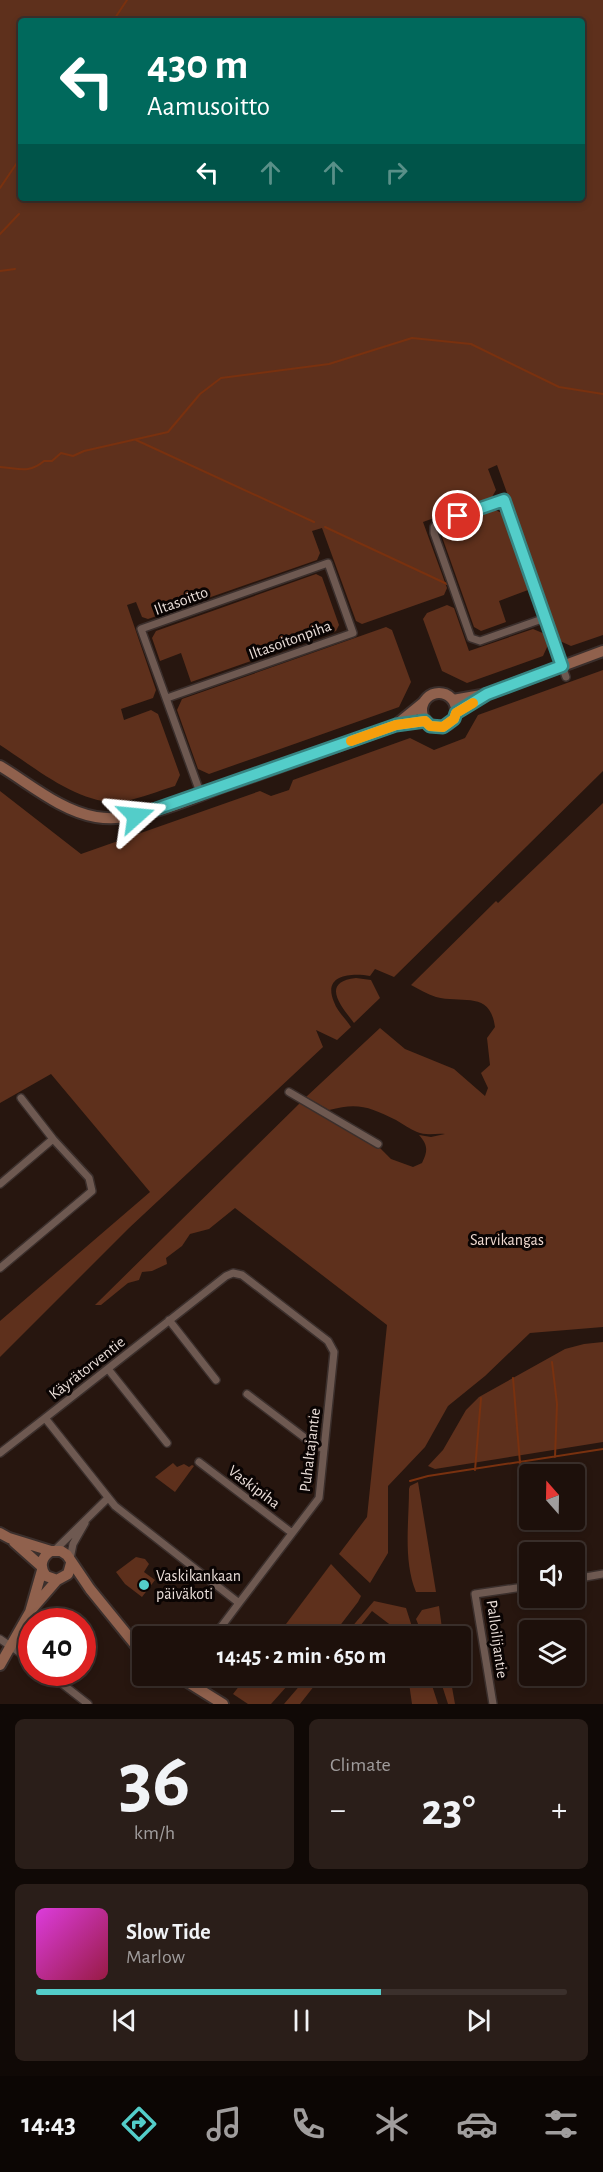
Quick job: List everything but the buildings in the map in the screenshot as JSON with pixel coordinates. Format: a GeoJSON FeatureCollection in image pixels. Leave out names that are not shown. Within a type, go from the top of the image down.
{"type":"FeatureCollection","features":[{"type":"Feature","properties":{"kind":"street"},"geometry":{"type":"LineString","coordinates":[[545,618],[480,641],[471,638],[434,533],[437,523],[504,500],[564,672]]}},
{"type":"Feature","properties":{"kind":"street","name":"Iltasoitonpiha"},"geometry":{"type":"LineString","coordinates":[[167,699],[353,633],[328,563]]}},
{"type":"Feature","properties":{"kind":"street","name":"Iltasoitto"},"geometry":{"type":"LineString","coordinates":[[201,795],[141,629],[328,563]]}},
{"type":"Feature","properties":{"kind":"street"},"geometry":{"type":"LineString","coordinates":[[453,700],[487,694],[564,672],[603,651]]}},
{"type":"Feature","properties":{"kind":"street"},"geometry":{"type":"LineString","coordinates":[[396,725],[431,694],[437,693],[449,696],[453,700],[456,713],[454,719],[443,727],[430,726],[425,721],[422,712],[423,703]]}},
{"type":"Feature","properties":{"kind":"street"},"geometry":{"type":"LineString","coordinates":[[456,713],[487,694]]}},
{"type":"Feature","properties":{"kind":"street"},"geometry":{"type":"LineString","coordinates":[[0,766],[61,804],[97,817],[136,816],[396,725],[425,721]]}},
{"type":"Feature","properties":{"kind":"street"},"geometry":{"type":"LineString","coordinates":[[290,1092],[378,1144]]}},
{"type":"Feature","properties":{"kind":"street"},"geometry":{"type":"LineString","coordinates":[[0,1268],[92,1191],[89,1178],[53,1139],[21,1098]]}},
{"type":"Feature","properties":{"kind":"street"},"geometry":{"type":"LineString","coordinates":[[0,1184],[53,1139]]}},
{"type":"Feature","properties":{"kind":"street","name":"Puhaltajantie"},"geometry":{"type":"LineString","coordinates":[[222,1626],[319,1498],[334,1352],[333,1346],[242,1275],[233,1273],[225,1276]]}},
{"type":"Feature","properties":{"kind":"street","name":"Käyrätorventie"},"geometry":{"type":"LineString","coordinates":[[108,1498],[45,1418],[225,1276]]}},
{"type":"Feature","properties":{"kind":"street"},"geometry":{"type":"LineString","coordinates":[[169,1320],[216,1380]]}},
{"type":"Feature","properties":{"kind":"street"},"geometry":{"type":"LineString","coordinates":[[108,1368],[167,1443]]}},
{"type":"Feature","properties":{"kind":"street"},"geometry":{"type":"LineString","coordinates":[[247,1394],[313,1444],[324,1449]]}},
{"type":"Feature","properties":{"kind":"street"},"geometry":{"type":"LineString","coordinates":[[0,1453],[45,1418]]}},
{"type":"Feature","properties":{"kind":"street","name":"Vaskipiha"},"geometry":{"type":"LineString","coordinates":[[199,1462],[292,1533]]}},
{"type":"Feature","properties":{"kind":"street"},"geometry":{"type":"LineString","coordinates":[[31,1608],[43,1558],[108,1498],[115,1506],[239,1603]]}},
{"type":"Feature","properties":{"kind":"street"},"geometry":{"type":"LineString","coordinates":[[34,1608],[70,1571],[73,1544],[88,1515]]}},
{"type":"Feature","properties":{"kind":"street"},"geometry":{"type":"LineString","coordinates":[[4,1536],[64,1553],[132,1641]]}},
{"type":"Feature","properties":{"kind":"street"},"geometry":{"type":"LineString","coordinates":[[4,1536],[42,1568],[49,1578],[72,1581],[90,1589]]}},
{"type":"Feature","properties":{"kind":"street"},"geometry":{"type":"LineString","coordinates":[[585,1577],[603,1574]]}},
{"type":"Feature","properties":{"kind":"street","name":"Palloilijantie"},"geometry":{"type":"LineString","coordinates":[[493,1704],[475,1594],[519,1588]]}},
{"type":"Feature","properties":{"kind":"street"},"geometry":{"type":"LineString","coordinates":[[0,1665],[18,1633]]}},
{"type":"Feature","properties":{"kind":"street"},"geometry":{"type":"LineString","coordinates":[[0,1639],[18,1651]]}},
{"type":"Feature","properties":{"kind":"street"},"geometry":{"type":"LineString","coordinates":[[64,1686],[87,1704]]}},
{"type":"Feature","properties":{"kind":"street"},"geometry":{"type":"LineString","coordinates":[[194,1686],[223,1704]]}},
{"type":"Feature","properties":{"kind":"green space"},"geometry":{"type":"Polygon","coordinates":[[[0,0],[603,0],[603,635],[571,646],[560,641],[497,465],[488,469],[496,490],[492,497],[423,522],[447,588],[444,595],[362,624],[356,621],[322,528],[312,531],[320,553],[317,560],[148,619],[142,617],[136,602],[127,605],[156,690],[153,698],[121,709],[124,720],[151,710],[158,714],[180,775],[175,786],[125,801],[109,802],[92,799],[43,774],[0,745],[0,0]]]}},
{"type":"Feature","properties":{"kind":"green space"},"geometry":{"type":"Polygon","coordinates":[[[495,510],[502,513],[528,590],[499,601],[506,622],[481,631],[474,627],[441,534],[444,527],[495,510]]]}},
{"type":"Feature","properties":{"kind":"green space"},"geometry":{"type":"Polygon","coordinates":[[[316,574],[322,577],[339,625],[336,631],[191,682],[181,653],[160,661],[152,638],[156,631],[316,574]]]}},
{"type":"Feature","properties":{"kind":"green space"},"geometry":{"type":"Polygon","coordinates":[[[447,605],[454,608],[469,651],[533,629],[545,634],[548,645],[543,656],[467,683],[442,671],[423,619],[427,613],[447,605]]]}},
{"type":"Feature","properties":{"kind":"green space"},"geometry":{"type":"Polygon","coordinates":[[[386,627],[392,630],[411,682],[399,707],[209,774],[198,769],[177,710],[182,699],[386,627]]]}},
{"type":"Feature","properties":{"kind":"green space"},"geometry":{"type":"Polygon","coordinates":[[[603,670],[603,771],[394,977],[375,969],[370,976],[341,977],[335,981],[331,993],[334,1002],[351,1027],[337,1040],[316,1030],[323,1047],[129,1228],[0,1357],[0,1321],[150,1192],[51,1074],[0,1103],[0,791],[81,854],[260,791],[271,796],[289,790],[293,780],[410,738],[434,750],[465,738],[478,715],[603,670]]]}},
{"type":"Feature","properties":{"kind":"green space","name":"Sarvikangas"},"geometry":{"type":"Polygon","coordinates":[[[603,803],[603,1327],[530,1333],[485,1376],[448,1406],[425,1447],[388,1486],[388,1553],[370,1583],[339,1554],[367,1517],[387,1325],[235,1208],[209,1229],[190,1234],[182,1246],[166,1258],[167,1264],[152,1271],[142,1272],[139,1280],[128,1283],[101,1305],[95,1305],[300,1103],[380,1148],[391,1159],[413,1167],[422,1163],[426,1148],[419,1135],[431,1137],[445,1134],[420,1133],[364,1107],[348,1106],[329,1110],[306,1097],[380,1028],[405,1049],[454,1069],[485,1096],[488,1088],[481,1073],[490,1065],[487,1038],[495,1027],[492,1015],[481,1003],[436,997],[411,985],[496,901],[498,903],[603,803]]]}},
{"type":"Feature","properties":{"kind":"green space"},"geometry":{"type":"Polygon","coordinates":[[[356,978],[371,980],[380,998],[354,1023],[339,1002],[336,990],[345,980],[356,978]]]}},
{"type":"Feature","properties":{"kind":"green space"},"geometry":{"type":"Polygon","coordinates":[[[603,1342],[603,1442],[435,1469],[428,1466],[443,1450],[466,1410],[479,1397],[565,1349],[603,1342]]]}},
{"type":"Feature","properties":{"kind":"green space"},"geometry":{"type":"Polygon","coordinates":[[[173,1463],[177,1467],[184,1464],[189,1467],[194,1466],[175,1492],[155,1477],[173,1463]]]}},
{"type":"Feature","properties":{"kind":"green space"},"geometry":{"type":"Polygon","coordinates":[[[418,1482],[436,1592],[416,1592],[409,1567],[409,1489],[418,1482]]]}},
{"type":"Feature","properties":{"kind":"green space"},"geometry":{"type":"Polygon","coordinates":[[[136,1557],[145,1559],[149,1564],[144,1572],[155,1580],[142,1597],[125,1584],[116,1572],[136,1557]]]}},
{"type":"Feature","properties":{"kind":"green space"},"geometry":{"type":"Polygon","coordinates":[[[331,1564],[361,1596],[340,1626],[284,1626],[331,1564]]]}},
{"type":"Feature","properties":{"kind":"green space"},"geometry":{"type":"Polygon","coordinates":[[[374,1601],[406,1608],[412,1626],[392,1626],[372,1611],[360,1626],[353,1626],[374,1601]]]}},
{"type":"Feature","properties":{"kind":"green space"},"geometry":{"type":"Polygon","coordinates":[[[439,1606],[442,1626],[419,1626],[416,1619],[422,1610],[439,1606]]]}},
{"type":"Feature","properties":{"kind":"green space"},"geometry":{"type":"Polygon","coordinates":[[[239,1686],[287,1686],[271,1704],[248,1704],[233,1694],[239,1686]]]}},
{"type":"Feature","properties":{"kind":"green space"},"geometry":{"type":"Polygon","coordinates":[[[299,1686],[314,1686],[300,1704],[284,1704],[299,1686]]]}},
{"type":"Feature","properties":{"kind":"green space"},"geometry":{"type":"Polygon","coordinates":[[[409,1686],[432,1686],[438,1704],[412,1704],[409,1686]]]}},
{"type":"Feature","properties":{"kind":"green space"},"geometry":{"type":"Polygon","coordinates":[[[442,1686],[452,1686],[455,1704],[448,1704],[442,1686]]]}},
{"type":"Feature","properties":{"kind":"waterway"},"geometry":{"type":"LineString","coordinates":[[115,18],[127,0]]}},
{"type":"Feature","properties":{"kind":"waterway"},"geometry":{"type":"LineString","coordinates":[[0,188],[18,161]]}},
{"type":"Feature","properties":{"kind":"waterway"},"geometry":{"type":"LineString","coordinates":[[0,234],[19,214]]}},
{"type":"Feature","properties":{"kind":"waterway"},"geometry":{"type":"LineString","coordinates":[[0,271],[15,269]]}},
{"type":"Feature","properties":{"kind":"waterway"},"geometry":{"type":"LineString","coordinates":[[0,467],[33,468],[44,461],[52,461],[61,453],[73,456],[84,451],[168,432],[200,394],[221,378],[329,364],[412,338],[471,344],[559,387],[603,394]]}},
{"type":"Feature","properties":{"kind":"waterway"},"geometry":{"type":"LineString","coordinates":[[136,440],[314,522]]}},
{"type":"Feature","properties":{"kind":"waterway"},"geometry":{"type":"LineString","coordinates":[[325,527],[447,584]]}},
{"type":"Feature","properties":{"kind":"waterway"},"geometry":{"type":"LineString","coordinates":[[552,1362],[557,1404],[555,1457]]}},
{"type":"Feature","properties":{"kind":"waterway"},"geometry":{"type":"LineString","coordinates":[[513,1378],[520,1463]]}},
{"type":"Feature","properties":{"kind":"waterway"},"geometry":{"type":"LineString","coordinates":[[475,1470],[481,1398]]}},
{"type":"Feature","properties":{"kind":"waterway"},"geometry":{"type":"LineString","coordinates":[[410,1481],[428,1476],[603,1449]]}},
{"type":"Feature","properties":{"kind":"slow traffic"},"geometry":{"type":"LineString","coordinates":[[351,741],[396,725],[425,721],[430,726],[443,727],[454,719],[456,713],[473,703]]}},
{"type":"Feature","properties":{"kind":"place","name":"Vaskikankaan päiväkoti"},"geometry":{"type":"Point","coordinates":[144,1585]}},
{"type":"Feature","properties":{"kind":"route"},"geometry":{"type":"LineString","coordinates":[[136,816],[396,725],[425,721],[430,726],[443,727],[454,719],[456,713],[487,694],[562,666],[504,500],[458,516]]}}]}
